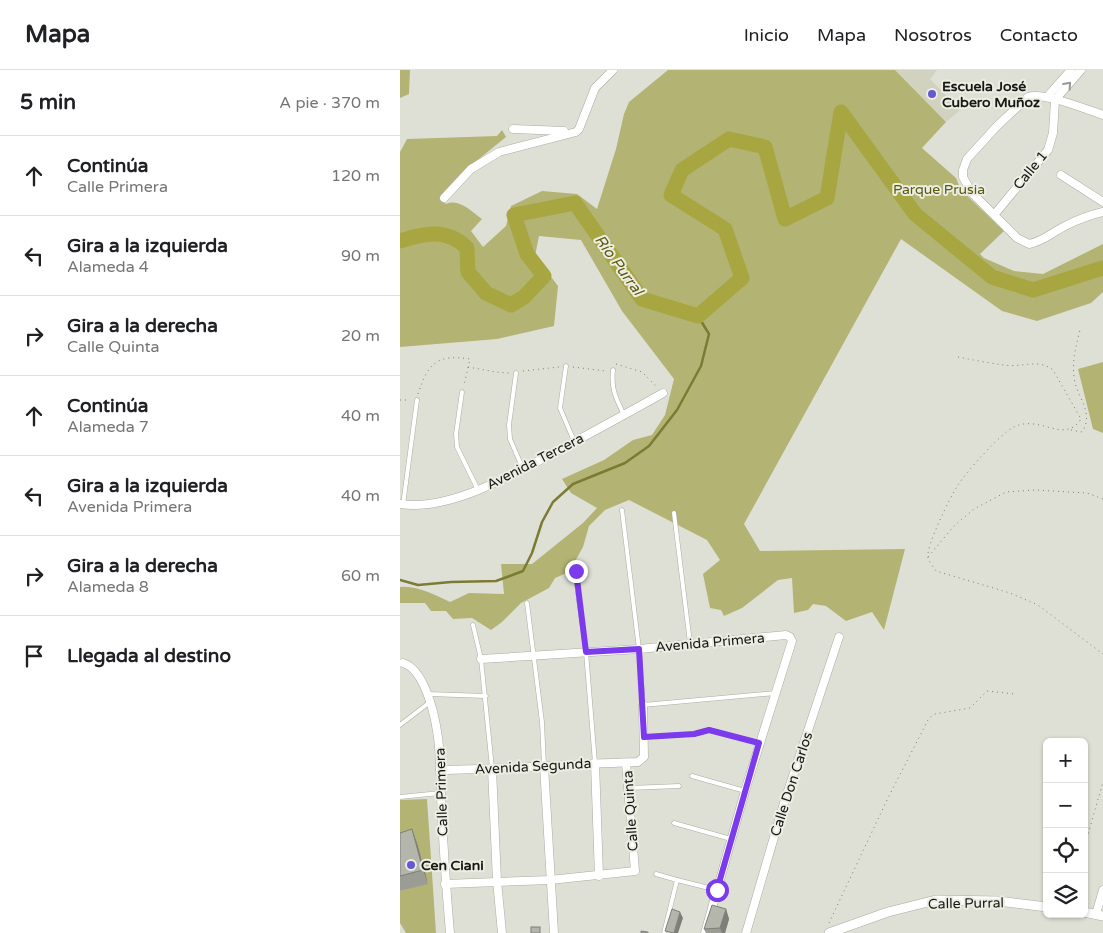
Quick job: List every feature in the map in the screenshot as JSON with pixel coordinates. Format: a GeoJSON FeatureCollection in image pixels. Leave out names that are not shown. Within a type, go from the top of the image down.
{"type":"FeatureCollection","features":[{"type":"Feature","properties":{"kind":"street"},"geometry":{"type":"LineString","coordinates":[[444,198],[471,169],[499,152],[580,130],[595,88],[614,70]]}},
{"type":"Feature","properties":{"kind":"street"},"geometry":{"type":"LineString","coordinates":[[1051,98],[1071,70]]}},
{"type":"Feature","properties":{"kind":"street"},"geometry":{"type":"LineString","coordinates":[[1051,98],[1081,70]]}},
{"type":"Feature","properties":{"kind":"street"},"geometry":{"type":"LineString","coordinates":[[1103,115],[1051,98],[1034,95],[1028,97],[1020,102],[997,126],[965,164],[963,177],[965,184],[971,192],[1017,238],[1029,244],[1041,241],[1053,232],[1081,219],[1103,212]]}},
{"type":"Feature","properties":{"kind":"street","name":"Calle 1"},"geometry":{"type":"LineString","coordinates":[[994,215],[1048,150],[1053,133],[1051,98]]}},
{"type":"Feature","properties":{"kind":"street"},"geometry":{"type":"LineString","coordinates":[[513,129],[571,132]]}},
{"type":"Feature","properties":{"kind":"street"},"geometry":{"type":"LineString","coordinates":[[1061,175],[1103,202]]}},
{"type":"Feature","properties":{"kind":"street","name":"Avenida Tercera"},"geometry":{"type":"LineString","coordinates":[[401,505],[434,504],[478,490],[523,469],[663,393]]}},
{"type":"Feature","properties":{"kind":"street","name":"Avenida Primera"},"geometry":{"type":"LineString","coordinates":[[481,659],[639,649],[786,635],[792,641],[776,693]]}},
{"type":"Feature","properties":{"kind":"street","name":"Calle Don Carlos"},"geometry":{"type":"LineString","coordinates":[[746,933],[784,803],[839,637]]}},
{"type":"Feature","properties":{"kind":"street","name":"Calle Primera"},"geometry":{"type":"LineString","coordinates":[[401,664],[414,669],[420,678],[429,698],[437,729],[445,884],[450,933]]}},
{"type":"Feature","properties":{"kind":"street"},"geometry":{"type":"LineString","coordinates":[[705,933],[759,743],[776,693]]}},
{"type":"Feature","properties":{"kind":"street","name":"Calle Quinta"},"geometry":{"type":"LineString","coordinates":[[599,876],[635,871],[626,762],[638,762],[644,756],[643,705]]}},
{"type":"Feature","properties":{"kind":"street"},"geometry":{"type":"LineString","coordinates":[[445,884],[599,876],[595,762]]}},
{"type":"Feature","properties":{"kind":"street","name":"Avenida Segunda"},"geometry":{"type":"LineString","coordinates":[[440,770],[626,762]]}},
{"type":"Feature","properties":{"kind":"street"},"geometry":{"type":"LineString","coordinates":[[544,766],[554,933]]}},
{"type":"Feature","properties":{"kind":"street"},"geometry":{"type":"LineString","coordinates":[[492,769],[497,881],[502,933]]}},
{"type":"Feature","properties":{"kind":"street"},"geometry":{"type":"LineString","coordinates":[[1099,915],[1103,890]]}},
{"type":"Feature","properties":{"kind":"street","name":"Calle Purral"},"geometry":{"type":"LineString","coordinates":[[829,929],[936,900],[998,901],[1043,906]]}},
{"type":"Feature","properties":{"kind":"lane"},"geometry":{"type":"LineString","coordinates":[[566,366],[560,408],[574,441]]}},
{"type":"Feature","properties":{"kind":"lane"},"geometry":{"type":"LineString","coordinates":[[613,370],[612,383],[614,394],[624,415]]}},
{"type":"Feature","properties":{"kind":"lane"},"geometry":{"type":"LineString","coordinates":[[516,373],[509,425],[510,438],[523,469]]}},
{"type":"Feature","properties":{"kind":"lane"},"geometry":{"type":"LineString","coordinates":[[462,392],[456,434],[457,447],[478,490]]}},
{"type":"Feature","properties":{"kind":"lane"},"geometry":{"type":"LineString","coordinates":[[401,505],[416,400]]}},
{"type":"Feature","properties":{"kind":"lane"},"geometry":{"type":"LineString","coordinates":[[622,510],[639,649],[643,705],[776,693]]}},
{"type":"Feature","properties":{"kind":"lane"},"geometry":{"type":"LineString","coordinates":[[674,512],[690,643]]}},
{"type":"Feature","properties":{"kind":"lane"},"geometry":{"type":"LineString","coordinates":[[576,571],[586,652],[595,762]]}},
{"type":"Feature","properties":{"kind":"lane"},"geometry":{"type":"LineString","coordinates":[[527,603],[542,722],[544,766]]}},
{"type":"Feature","properties":{"kind":"lane"},"geometry":{"type":"LineString","coordinates":[[473,625],[481,659],[486,696],[492,769]]}},
{"type":"Feature","properties":{"kind":"lane"},"geometry":{"type":"LineString","coordinates":[[400,725],[429,698],[486,696]]}},
{"type":"Feature","properties":{"kind":"lane"},"geometry":{"type":"LineString","coordinates":[[644,737],[694,734],[709,730],[759,743]]}},
{"type":"Feature","properties":{"kind":"lane"},"geometry":{"type":"LineString","coordinates":[[692,776],[745,791]]}},
{"type":"Feature","properties":{"kind":"lane"},"geometry":{"type":"LineString","coordinates":[[628,788],[679,786]]}},
{"type":"Feature","properties":{"kind":"lane"},"geometry":{"type":"LineString","coordinates":[[400,797],[440,793]]}},
{"type":"Feature","properties":{"kind":"lane"},"geometry":{"type":"LineString","coordinates":[[674,823],[731,839]]}},
{"type":"Feature","properties":{"kind":"lane"},"geometry":{"type":"LineString","coordinates":[[656,874],[717,890]]}},
{"type":"Feature","properties":{"kind":"lane"},"geometry":{"type":"LineString","coordinates":[[664,933],[677,880]]}},
{"type":"Feature","properties":{"kind":"path"},"geometry":{"type":"LineString","coordinates":[[1080,330],[1074,354],[1074,378],[1086,410],[1087,424],[1082,432],[1027,423],[1014,427],[1000,438],[958,485],[929,546],[928,558],[936,571],[1010,593],[1038,605],[1103,654]]}},
{"type":"Feature","properties":{"kind":"path"},"geometry":{"type":"LineString","coordinates":[[400,400],[416,400],[428,370],[437,361],[452,356],[470,359],[462,392]]}},
{"type":"Feature","properties":{"kind":"path"},"geometry":{"type":"LineString","coordinates":[[958,358],[1007,366],[1039,363],[1046,365],[1053,370],[1081,419],[1070,430]]}},
{"type":"Feature","properties":{"kind":"path"},"geometry":{"type":"LineString","coordinates":[[928,558],[954,526],[974,508],[1006,492],[1034,490],[1087,493],[1103,499]]}},
{"type":"Feature","properties":{"kind":"path"},"geometry":{"type":"LineString","coordinates":[[829,929],[887,800],[929,718],[935,714],[970,708],[986,692],[1015,694]]}},
{"type":"Feature","properties":{"kind":"path"},"geometry":{"type":"LineString","coordinates":[[1088,834],[1103,782]]}},
{"type":"Feature","properties":{"kind":"shaded area","name":"Escuela José Cubero Muñoz"},"geometry":{"type":"Polygon","coordinates":[[[895,70],[937,70],[930,79],[960,110],[946,122],[895,70]]]}},
{"type":"Feature","properties":{"kind":"green space"},"geometry":{"type":"Polygon","coordinates":[[[400,70],[410,70],[409,94],[400,98],[400,70]]]}},
{"type":"Feature","properties":{"kind":"green space","name":"Parque Prusia"},"geometry":{"type":"Polygon","coordinates":[[[668,70],[895,70],[946,122],[922,148],[956,178],[961,190],[1004,231],[980,254],[984,258],[1014,271],[1043,274],[1103,244],[1103,292],[1091,303],[1037,321],[1002,311],[901,239],[744,524],[760,551],[905,549],[884,630],[872,612],[846,621],[826,606],[813,604],[808,610],[794,613],[792,578],[778,580],[742,608],[724,616],[721,610],[710,608],[703,574],[720,560],[707,540],[629,500],[605,510],[589,526],[583,547],[569,572],[555,578],[549,588],[521,603],[491,630],[472,618],[453,619],[446,611],[431,611],[425,603],[400,603],[400,587],[419,589],[450,602],[469,593],[504,594],[501,564],[532,564],[583,523],[597,508],[571,493],[562,479],[604,460],[633,440],[652,435],[665,415],[674,379],[622,311],[581,240],[539,236],[535,256],[558,286],[554,326],[497,339],[400,347],[400,152],[407,139],[497,136],[502,130],[506,137],[469,167],[440,198],[446,204],[456,203],[465,206],[482,219],[471,231],[483,247],[506,226],[511,206],[542,191],[577,194],[597,209],[629,102],[668,70]]]}},
{"type":"Feature","properties":{"kind":"green space"},"geometry":{"type":"Polygon","coordinates":[[[1103,362],[1103,433],[1093,429],[1078,369],[1103,362]]]}},
{"type":"Feature","properties":{"kind":"green space"},"geometry":{"type":"Polygon","coordinates":[[[427,799],[436,933],[406,933],[400,923],[400,891],[428,883],[400,847],[400,800],[427,799]]]}},
{"type":"Feature","properties":{"kind":"building"},"geometry":{"type":"Polygon","coordinates":[[[412,829],[423,870],[400,876],[400,833],[412,829]]]}},
{"type":"Feature","properties":{"kind":"building"},"geometry":{"type":"Polygon","coordinates":[[[712,905],[726,909],[720,928],[704,929],[712,905]]]}},
{"type":"Feature","properties":{"kind":"building"},"geometry":{"type":"Polygon","coordinates":[[[672,909],[680,912],[674,933],[665,931],[672,909]]]}},
{"type":"Feature","properties":{"kind":"building"},"geometry":{"type":"Polygon","coordinates":[[[531,927],[540,927],[540,933],[531,933],[531,927]]]}},
{"type":"Feature","properties":{"kind":"waterway","name":"Río Purral"},"geometry":{"type":"LineString","coordinates":[[400,241],[426,234],[451,237],[467,248],[468,272],[486,293],[511,305],[524,297],[544,276],[527,254],[514,215],[575,203],[642,299],[698,316],[742,278],[725,229],[671,195],[682,170],[729,139],[765,147],[785,219],[827,198],[841,112],[915,214],[992,277],[1033,290],[1103,268]]}},
{"type":"Feature","properties":{"kind":"waterway"},"geometry":{"type":"LineString","coordinates":[[400,580],[418,585],[496,581],[523,571],[532,553],[542,522],[553,502],[573,484],[625,463],[649,446],[677,410],[701,366],[709,334],[698,316]]}},
{"type":"Feature","properties":{"kind":"place","name":"Escuela José Cubero Muñoz"},"geometry":{"type":"Point","coordinates":[932,94]}},
{"type":"Feature","properties":{"kind":"place","name":"Cen Ciani"},"geometry":{"type":"Point","coordinates":[411,865]}},
{"type":"Feature","properties":{"kind":"route"},"geometry":{"type":"LineString","coordinates":[[576,571],[586,652],[639,649],[644,737],[694,734],[709,730],[759,743],[717,890]]}}]}
